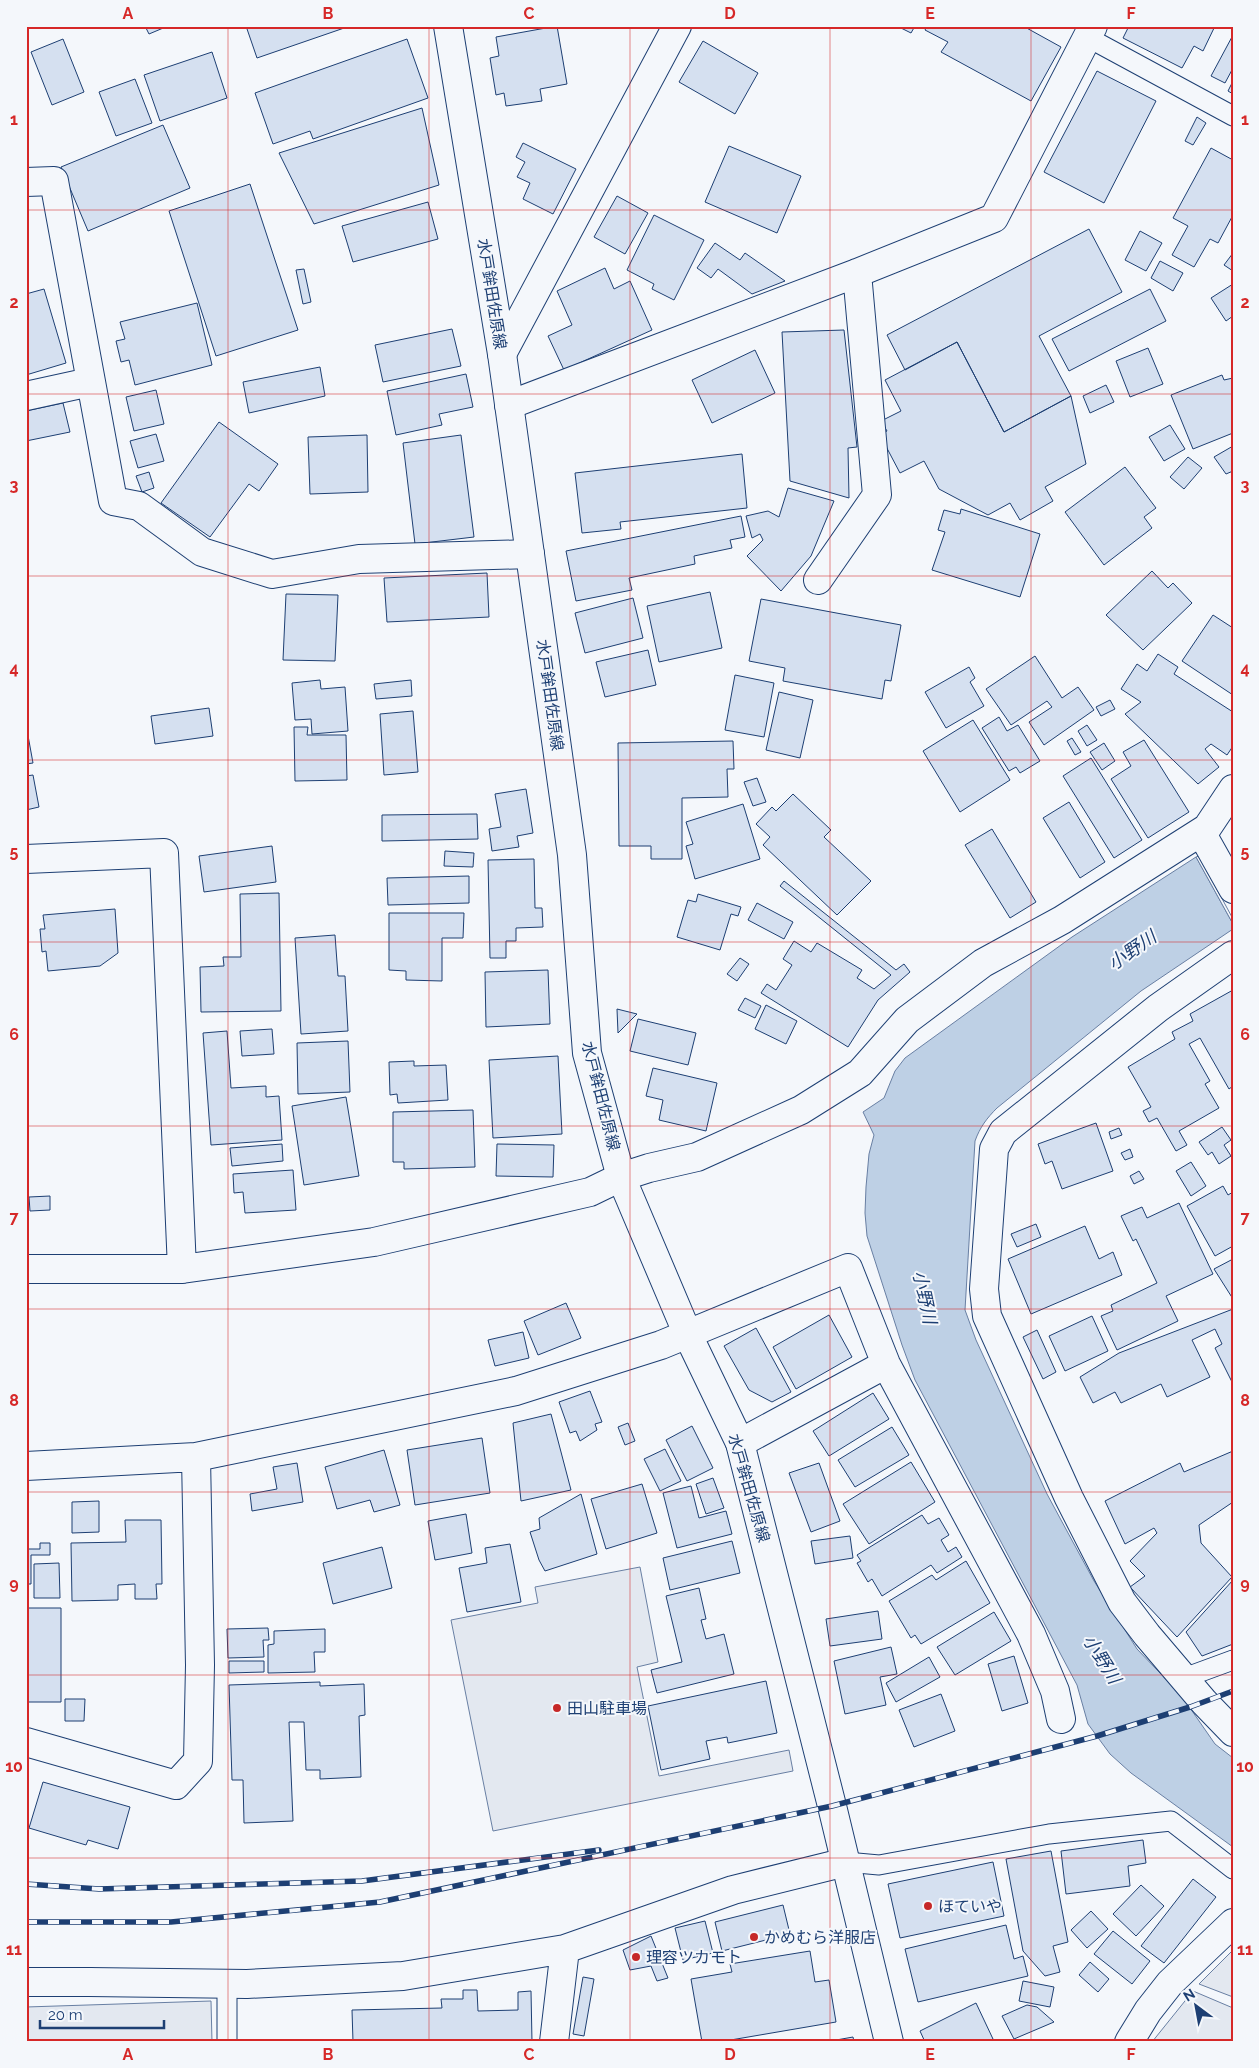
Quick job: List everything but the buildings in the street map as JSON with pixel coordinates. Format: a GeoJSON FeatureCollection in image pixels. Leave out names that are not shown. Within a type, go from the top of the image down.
{"type":"FeatureCollection","features":[{"type":"Feature","properties":{"kind":"street","name":"水戸鉾田佐原線"},"geometry":{"type":"LineString","coordinates":[[448,26],[502,354],[572,856],[587,1053],[621,1177],[688,1335],[740,1443],[846,1862],[889,2042]]}},
{"type":"Feature","properties":{"kind":"street"},"geometry":{"type":"LineString","coordinates":[[502,354],[676,26]]}},
{"type":"Feature","properties":{"kind":"street"},"geometry":{"type":"LineString","coordinates":[[509,405],[857,273],[994,218],[1083,30]]}},
{"type":"Feature","properties":{"kind":"street"},"geometry":{"type":"LineString","coordinates":[[26,182],[54,181],[113,501],[139,506],[202,552],[272,574],[359,559],[530,554]]}},
{"type":"Feature","properties":{"kind":"street"},"geometry":{"type":"LineString","coordinates":[[818,580],[877,495],[857,273]]}},
{"type":"Feature","properties":{"kind":"street"},"geometry":{"type":"LineString","coordinates":[[26,396],[90,382]]}},
{"type":"Feature","properties":{"kind":"street"},"geometry":{"type":"LineString","coordinates":[[1233,789],[1207,828],[1206,840],[1233,890]]}},
{"type":"Feature","properties":{"kind":"street"},"geometry":{"type":"LineString","coordinates":[[26,1269],[182,1269],[374,1242],[590,1192],[621,1177],[649,1168],[697,1157],[801,1110],[860,1073],[907,1020],[983,963],[1206,840]]}},
{"type":"Feature","properties":{"kind":"street"},"geometry":{"type":"LineString","coordinates":[[26,859],[164,853],[182,1269]]}},
{"type":"Feature","properties":{"kind":"street"},"geometry":{"type":"LineString","coordinates":[[1233,955],[1158,1008],[1003,1132],[994,1149],[984,1289],[987,1316],[1085,1530],[1122,1602],[1147,1635],[1204,1702],[1233,1732]]}},
{"type":"Feature","properties":{"kind":"street"},"geometry":{"type":"LineString","coordinates":[[26,1466],[196,1457],[516,1391],[688,1335],[848,1268],[886,1364],[1031,1634],[1055,1691],[1061,1719]]}},
{"type":"Feature","properties":{"kind":"street"},"geometry":{"type":"LineString","coordinates":[[740,1443],[886,1364]]}},
{"type":"Feature","properties":{"kind":"street"},"geometry":{"type":"LineString","coordinates":[[26,1742],[176,1785],[198,1761],[200,1665],[196,1457]]}},
{"type":"Feature","properties":{"kind":"street"},"geometry":{"type":"LineString","coordinates":[[26,1982],[227,1983],[403,1976],[564,1949],[733,1890],[846,1862]]}},
{"type":"Feature","properties":{"kind":"street"},"geometry":{"type":"LineString","coordinates":[[1129,2042],[1148,2011],[1170,1983],[1233,1923]]}},
{"type":"Feature","properties":{"kind":"street"},"geometry":{"type":"LineString","coordinates":[[554,2042],[564,1949]]}},
{"type":"Feature","properties":{"kind":"lane"},"geometry":{"type":"LineString","coordinates":[[1083,30],[1233,116]]}},
{"type":"Feature","properties":{"kind":"lane"},"geometry":{"type":"LineString","coordinates":[[1184,1678],[1233,1660]]}},
{"type":"Feature","properties":{"kind":"lane"},"geometry":{"type":"LineString","coordinates":[[846,1862],[879,1865],[1049,1834],[1171,1821],[1233,1869]]}},
{"type":"Feature","properties":{"kind":"lane"},"geometry":{"type":"LineString","coordinates":[[227,1983],[227,2042]]}},
{"type":"Feature","properties":{"kind":"shaded area","name":"田山駐車場"},"geometry":{"type":"Polygon","coordinates":[[[640,1567],[658,1662],[637,1667],[659,1776],[789,1750],[793,1771],[493,1831],[451,1620],[538,1603],[535,1587],[640,1567]]]}},
{"type":"Feature","properties":{"kind":"shaded area"},"geometry":{"type":"Polygon","coordinates":[[[1233,1950],[1233,1997],[1199,1984],[1233,1950]]]}},
{"type":"Feature","properties":{"kind":"shaded area"},"geometry":{"type":"Polygon","coordinates":[[[1193,1991],[1233,2008],[1233,2042],[1152,2042],[1193,1991]]]}},
{"type":"Feature","properties":{"kind":"shaded area"},"geometry":{"type":"Polygon","coordinates":[[[211,2001],[212,2042],[26,2042],[26,2007],[211,2001]]]}},
{"type":"Feature","properties":{"kind":"water","name":"小野川"},"geometry":{"type":"Polygon","coordinates":[[[1196,857],[1233,924],[1233,929],[1141,991],[997,1108],[979,1131],[975,1141],[965,1310],[976,1340],[1047,1494],[1094,1581],[1137,1649],[1181,1695],[1215,1744],[1233,1758],[1233,1847],[1131,1773],[1110,1754],[1088,1724],[1077,1685],[915,1380],[867,1236],[865,1213],[869,1154],[874,1135],[863,1112],[884,1098],[895,1071],[905,1058],[1072,937],[1196,857]]]}},
{"type":"Feature","properties":{"kind":"pier"},"geometry":{"type":"Polygon","coordinates":[[[1199,856],[1233,919],[1233,924],[1196,857],[1199,856]]]}},
{"type":"Feature","properties":{"kind":"railway"},"geometry":{"type":"LineString","coordinates":[[26,1922],[171,1922],[380,1902],[832,1806],[1097,1736],[1190,1707],[1233,1691]]}},
{"type":"Feature","properties":{"kind":"railway"},"geometry":{"type":"LineString","coordinates":[[26,1884],[99,1889],[362,1881],[599,1850]]}},
{"type":"Feature","properties":{"kind":"place","name":"田山駐車場"},"geometry":{"type":"Point","coordinates":[557,1708]}},
{"type":"Feature","properties":{"kind":"place","name":"ほていや"},"geometry":{"type":"Point","coordinates":[928,1906]}},
{"type":"Feature","properties":{"kind":"place","name":"かめむら洋服店"},"geometry":{"type":"Point","coordinates":[754,1937]}},
{"type":"Feature","properties":{"kind":"place","name":"理容ツカモト"},"geometry":{"type":"Point","coordinates":[636,1957]}}]}
